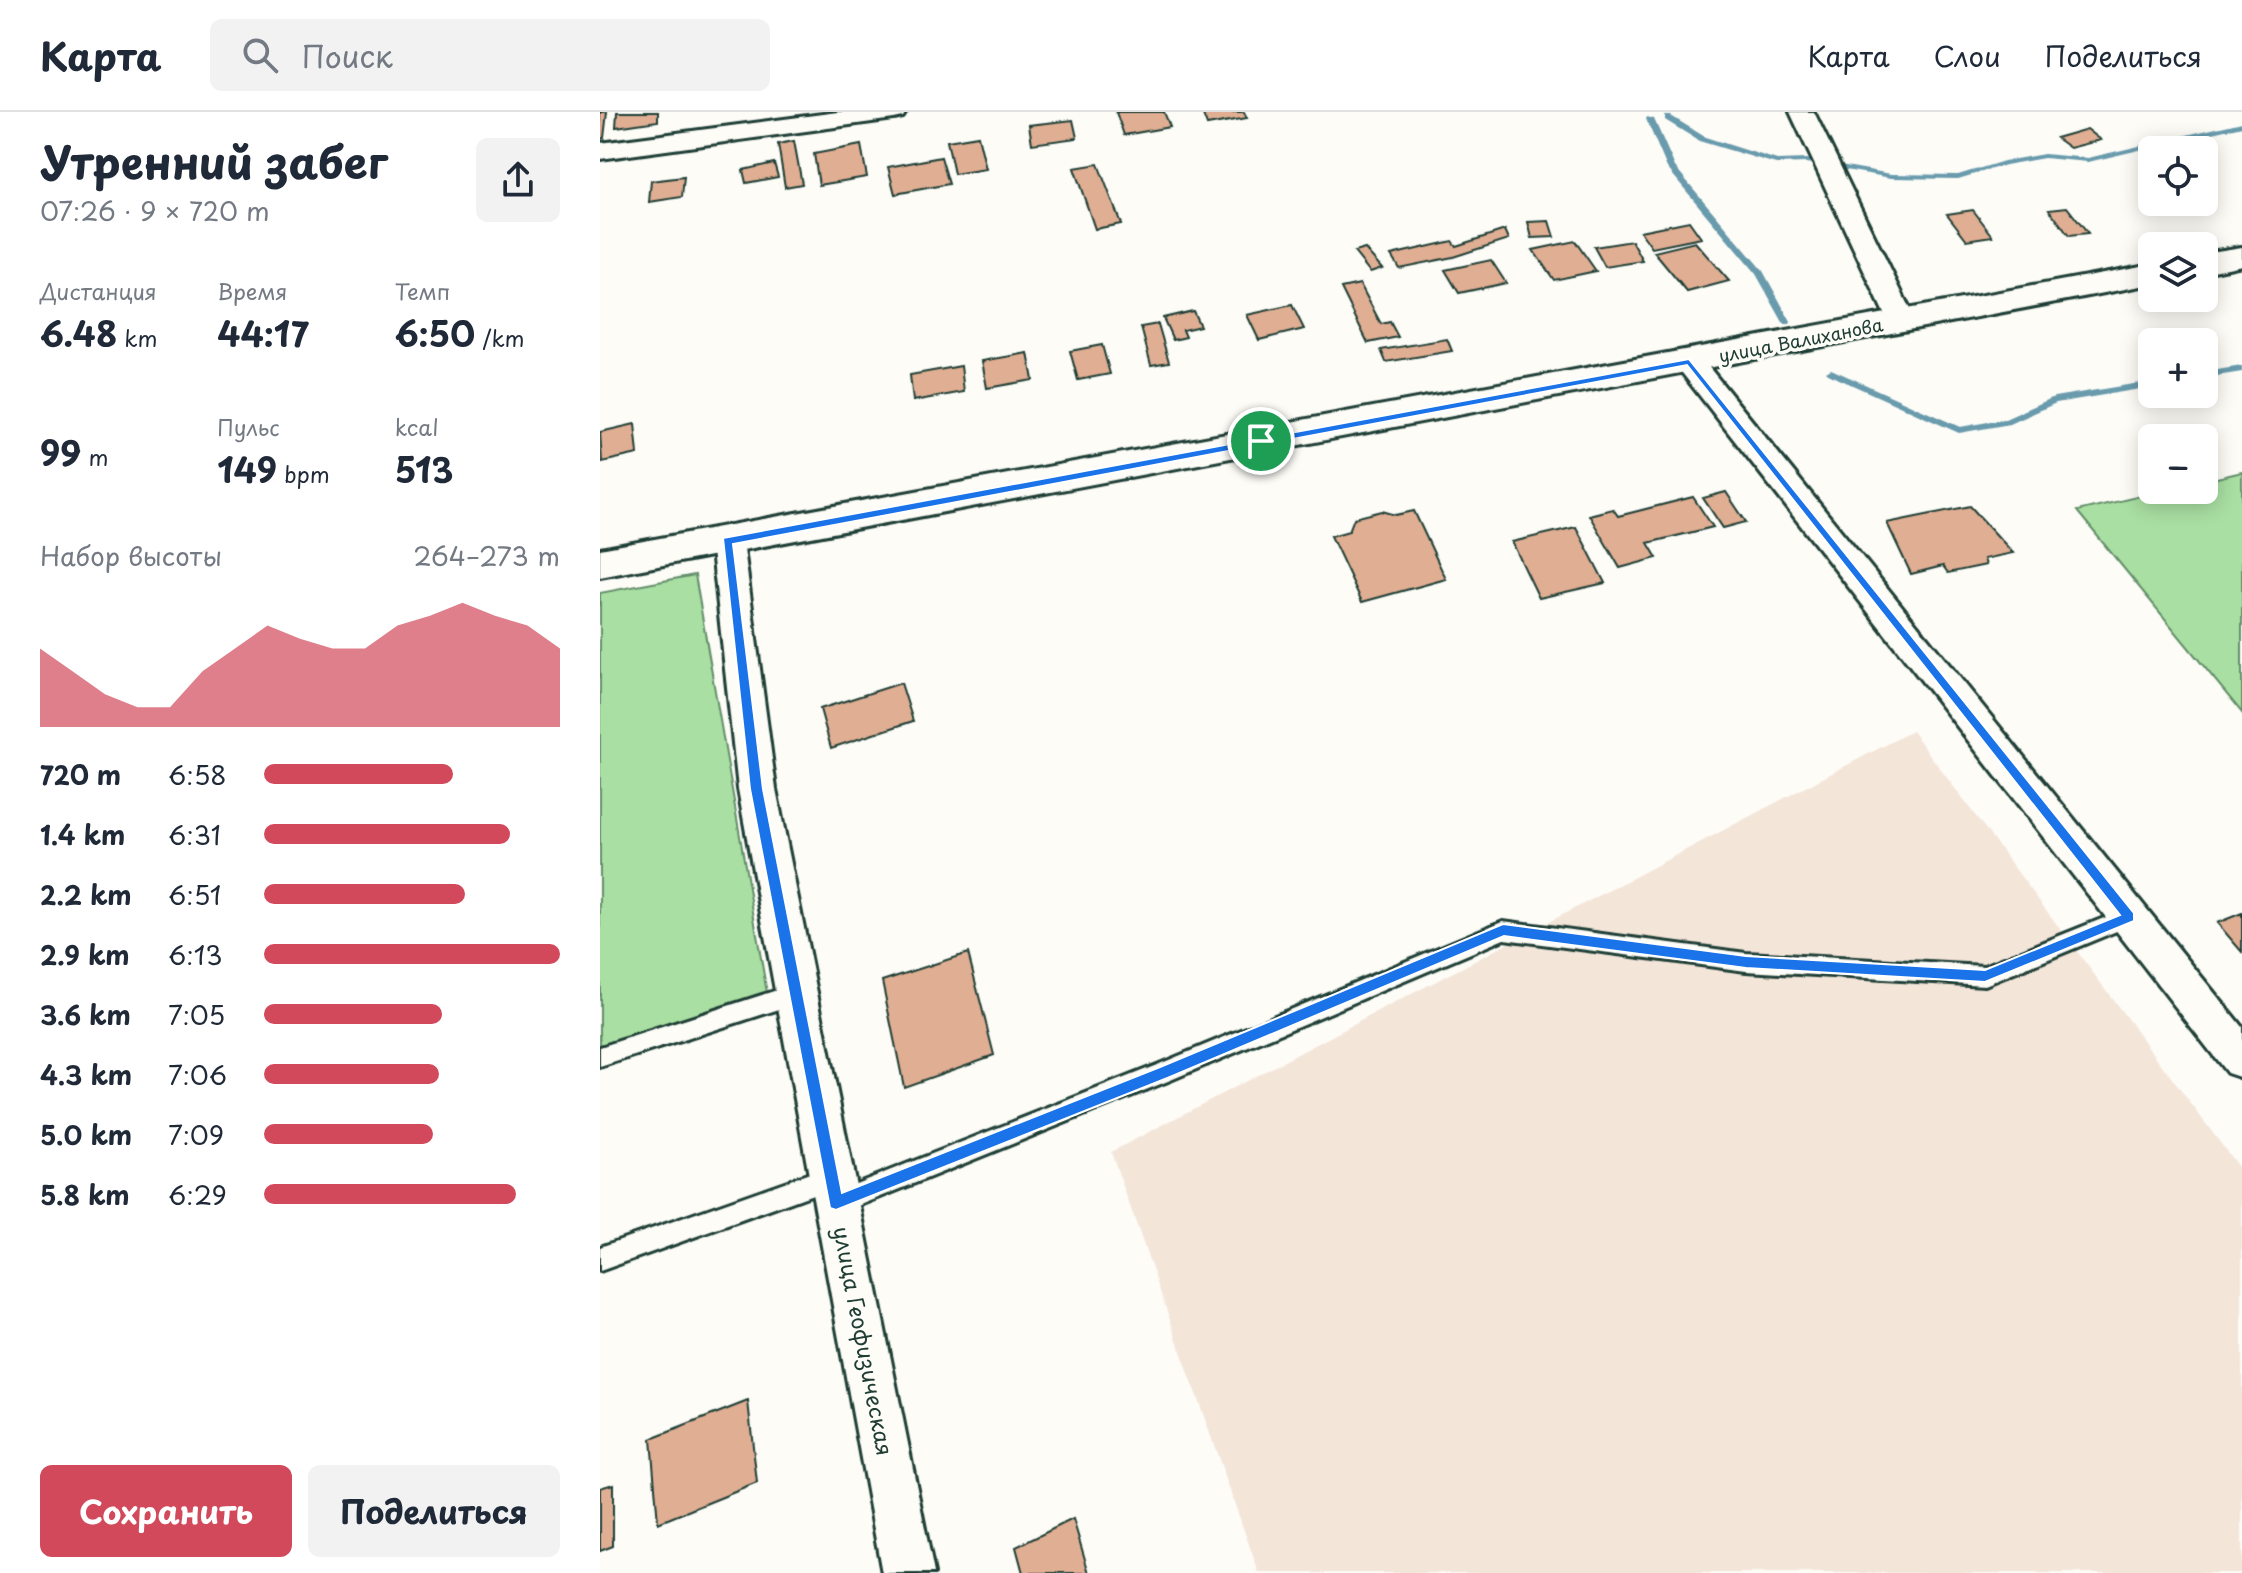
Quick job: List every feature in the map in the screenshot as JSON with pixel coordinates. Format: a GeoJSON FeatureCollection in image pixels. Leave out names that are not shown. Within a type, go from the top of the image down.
{"type":"FeatureCollection","features":[{"type":"Feature","properties":{"kind":"main road"},"geometry":{"type":"LineString","coordinates":[[2218,260],[2242,256]]}},
{"type":"Feature","properties":{"kind":"main road","name":"улица Валиханова"},"geometry":{"type":"LineString","coordinates":[[600,563],[2138,277]]}},
{"type":"Feature","properties":{"kind":"street"},"geometry":{"type":"LineString","coordinates":[[600,151],[894,112]]}},
{"type":"Feature","properties":{"kind":"street"},"geometry":{"type":"LineString","coordinates":[[1802,112],[1902,322]]}},
{"type":"Feature","properties":{"kind":"street"},"geometry":{"type":"LineString","coordinates":[[1689,362],[2242,1059]]}},
{"type":"Feature","properties":{"kind":"street","name":"улица Геофизическая"},"geometry":{"type":"LineString","coordinates":[[727,541],[757,789],[908,1573]]}},
{"type":"Feature","properties":{"kind":"lane"},"geometry":{"type":"LineString","coordinates":[[600,1259],[833,1190],[1165,1072],[1503,930],[1746,962],[1985,976],[2129,917]]}},
{"type":"Feature","properties":{"kind":"lane"},"geometry":{"type":"LineString","coordinates":[[600,1057],[796,994]]}},
{"type":"Feature","properties":{"kind":"shaded area"},"geometry":{"type":"Polygon","coordinates":[[[1912,731],[2242,1172],[2242,1573],[1259,1573],[1111,1152],[1912,731]]]}},
{"type":"Feature","properties":{"kind":"green space"},"geometry":{"type":"Polygon","coordinates":[[[2242,472],[2242,713],[2077,511],[2138,497],[2138,504],[2218,504],[2218,478],[2242,472]]]}},
{"type":"Feature","properties":{"kind":"green space"},"geometry":{"type":"Polygon","coordinates":[[[695,575],[767,993],[600,1046],[600,593],[695,575]]]}},
{"type":"Feature","properties":{"kind":"building"},"geometry":{"type":"Polygon","coordinates":[[[600,112],[607,112],[604,138],[600,139],[600,112]]]}},
{"type":"Feature","properties":{"kind":"building"},"geometry":{"type":"Polygon","coordinates":[[[617,112],[658,112],[658,121],[616,127],[617,112]]]}},
{"type":"Feature","properties":{"kind":"building"},"geometry":{"type":"Polygon","coordinates":[[[1116,112],[1164,112],[1170,127],[1124,135],[1116,112]]]}},
{"type":"Feature","properties":{"kind":"building"},"geometry":{"type":"Polygon","coordinates":[[[1202,112],[1244,112],[1247,118],[1207,125],[1202,112]]]}},
{"type":"Feature","properties":{"kind":"building"},"geometry":{"type":"Polygon","coordinates":[[[1073,120],[1077,138],[1032,144],[1029,125],[1073,120]]]}},
{"type":"Feature","properties":{"kind":"building"},"geometry":{"type":"Polygon","coordinates":[[[2087,129],[2101,140],[2070,148],[2056,138],[2087,129]]]}},
{"type":"Feature","properties":{"kind":"building"},"geometry":{"type":"Polygon","coordinates":[[[978,136],[986,169],[954,174],[947,141],[978,136]]]}},
{"type":"Feature","properties":{"kind":"building"},"geometry":{"type":"Polygon","coordinates":[[[794,141],[802,184],[785,187],[778,144],[794,141]]]}},
{"type":"Feature","properties":{"kind":"building"},"geometry":{"type":"Polygon","coordinates":[[[861,145],[867,177],[819,185],[814,154],[861,145]]]}},
{"type":"Feature","properties":{"kind":"building"},"geometry":{"type":"Polygon","coordinates":[[[941,157],[949,184],[895,194],[888,167],[941,157]]]}},
{"type":"Feature","properties":{"kind":"building"},"geometry":{"type":"Polygon","coordinates":[[[774,163],[778,177],[746,183],[743,170],[774,163]]]}},
{"type":"Feature","properties":{"kind":"building"},"geometry":{"type":"Polygon","coordinates":[[[1098,164],[1121,224],[1095,229],[1074,168],[1098,164]]]}},
{"type":"Feature","properties":{"kind":"building"},"geometry":{"type":"Polygon","coordinates":[[[684,177],[682,197],[649,202],[651,181],[684,177]]]}},
{"type":"Feature","properties":{"kind":"building"},"geometry":{"type":"Polygon","coordinates":[[[2067,207],[2088,234],[2069,236],[2049,209],[2067,207]]]}},
{"type":"Feature","properties":{"kind":"building"},"geometry":{"type":"Polygon","coordinates":[[[1973,210],[1993,236],[1967,240],[1947,214],[1973,210]]]}},
{"type":"Feature","properties":{"kind":"building"},"geometry":{"type":"Polygon","coordinates":[[[1549,221],[1554,237],[1532,238],[1528,222],[1549,221]]]}},
{"type":"Feature","properties":{"kind":"building"},"geometry":{"type":"Polygon","coordinates":[[[1689,221],[1701,238],[1652,248],[1640,231],[1689,221]]]}},
{"type":"Feature","properties":{"kind":"building"},"geometry":{"type":"Polygon","coordinates":[[[1505,230],[1509,239],[1453,257],[1399,268],[1391,255],[1452,241],[1456,246],[1505,230]]]}},
{"type":"Feature","properties":{"kind":"building"},"geometry":{"type":"Polygon","coordinates":[[[1575,241],[1596,271],[1554,280],[1533,250],[1575,241]]]}},
{"type":"Feature","properties":{"kind":"building"},"geometry":{"type":"Polygon","coordinates":[[[1632,241],[1643,261],[1605,267],[1594,247],[1632,241]]]}},
{"type":"Feature","properties":{"kind":"building"},"geometry":{"type":"Polygon","coordinates":[[[1695,242],[1729,281],[1687,292],[1654,252],[1695,242]]]}},
{"type":"Feature","properties":{"kind":"building"},"geometry":{"type":"Polygon","coordinates":[[[1365,249],[1382,268],[1370,272],[1354,252],[1365,249]]]}},
{"type":"Feature","properties":{"kind":"building"},"geometry":{"type":"Polygon","coordinates":[[[1491,260],[1506,283],[1459,293],[1445,270],[1491,260]]]}},
{"type":"Feature","properties":{"kind":"building"},"geometry":{"type":"Polygon","coordinates":[[[1360,284],[1381,324],[1390,322],[1398,337],[1368,343],[1341,288],[1360,284]]]}},
{"type":"Feature","properties":{"kind":"building"},"geometry":{"type":"Polygon","coordinates":[[[1292,305],[1304,329],[1259,340],[1247,315],[1292,305]]]}},
{"type":"Feature","properties":{"kind":"building"},"geometry":{"type":"Polygon","coordinates":[[[1193,311],[1200,326],[1183,330],[1186,337],[1173,340],[1163,318],[1193,311]]]}},
{"type":"Feature","properties":{"kind":"building"},"geometry":{"type":"Polygon","coordinates":[[[1158,324],[1169,362],[1151,365],[1141,327],[1158,324]]]}},
{"type":"Feature","properties":{"kind":"building"},"geometry":{"type":"Polygon","coordinates":[[[1447,339],[1452,351],[1386,362],[1381,350],[1447,339]]]}},
{"type":"Feature","properties":{"kind":"building"},"geometry":{"type":"Polygon","coordinates":[[[1102,345],[1110,374],[1078,380],[1070,351],[1102,345]]]}},
{"type":"Feature","properties":{"kind":"building"},"geometry":{"type":"Polygon","coordinates":[[[1028,353],[1033,380],[987,388],[982,361],[1028,353]]]}},
{"type":"Feature","properties":{"kind":"building"},"geometry":{"type":"Polygon","coordinates":[[[961,366],[964,392],[913,401],[910,375],[961,366]]]}},
{"type":"Feature","properties":{"kind":"building"},"geometry":{"type":"Polygon","coordinates":[[[635,424],[638,454],[602,462],[600,432],[635,424]]]}},
{"type":"Feature","properties":{"kind":"building"},"geometry":{"type":"Polygon","coordinates":[[[1726,492],[1746,522],[1723,528],[1703,498],[1726,492]]]}},
{"type":"Feature","properties":{"kind":"building"},"geometry":{"type":"Polygon","coordinates":[[[1693,497],[1713,527],[1648,543],[1657,558],[1620,568],[1589,515],[1613,509],[1618,516],[1693,497]]]}},
{"type":"Feature","properties":{"kind":"building"},"geometry":{"type":"Polygon","coordinates":[[[1970,506],[2013,553],[1984,559],[1986,565],[1948,573],[1943,566],[1911,574],[1887,523],[1970,506]]]}},
{"type":"Feature","properties":{"kind":"building"},"geometry":{"type":"Polygon","coordinates":[[[1382,511],[1396,515],[1414,511],[1446,579],[1362,602],[1331,536],[1349,531],[1354,518],[1382,511]]]}},
{"type":"Feature","properties":{"kind":"building"},"geometry":{"type":"Polygon","coordinates":[[[1576,527],[1605,583],[1539,598],[1512,542],[1576,527]]]}},
{"type":"Feature","properties":{"kind":"building"},"geometry":{"type":"Polygon","coordinates":[[[901,683],[913,721],[831,748],[820,709],[901,683]]]}},
{"type":"Feature","properties":{"kind":"building"},"geometry":{"type":"Polygon","coordinates":[[[2242,913],[2242,952],[2217,923],[2242,913]]]}},
{"type":"Feature","properties":{"kind":"building"},"geometry":{"type":"Polygon","coordinates":[[[968,953],[994,1055],[904,1087],[882,981],[968,953]]]}},
{"type":"Feature","properties":{"kind":"building"},"geometry":{"type":"Polygon","coordinates":[[[748,1401],[757,1483],[658,1523],[651,1439],[748,1401]]]}},
{"type":"Feature","properties":{"kind":"building"},"geometry":{"type":"Polygon","coordinates":[[[613,1484],[613,1546],[600,1551],[600,1488],[613,1484]]]}},
{"type":"Feature","properties":{"kind":"building"},"geometry":{"type":"Polygon","coordinates":[[[1073,1519],[1089,1573],[1023,1573],[1016,1547],[1073,1519]]]}},
{"type":"Feature","properties":{"kind":"waterway"},"geometry":{"type":"LineString","coordinates":[[1668,118],[1702,139],[1776,162],[1806,161],[1891,176],[1958,177],[2004,163],[2044,156],[2088,160],[2242,124]]}},
{"type":"Feature","properties":{"kind":"waterway"},"geometry":{"type":"LineString","coordinates":[[1650,119],[1671,168],[1760,273],[1787,322]]}},
{"type":"Feature","properties":{"kind":"waterway"},"geometry":{"type":"LineString","coordinates":[[2218,373],[2242,369]]}},
{"type":"Feature","properties":{"kind":"waterway"},"geometry":{"type":"LineString","coordinates":[[1831,372],[1959,430],[2007,422],[2054,400],[2138,386]]}},
{"type":"Feature","properties":{"kind":"route"},"geometry":{"type":"LineString","coordinates":[[1689,362],[2129,917],[1985,976],[1746,962],[1503,930],[1165,1072],[836,1203],[757,789],[727,541],[1261,441],[1689,362]]}}]}
